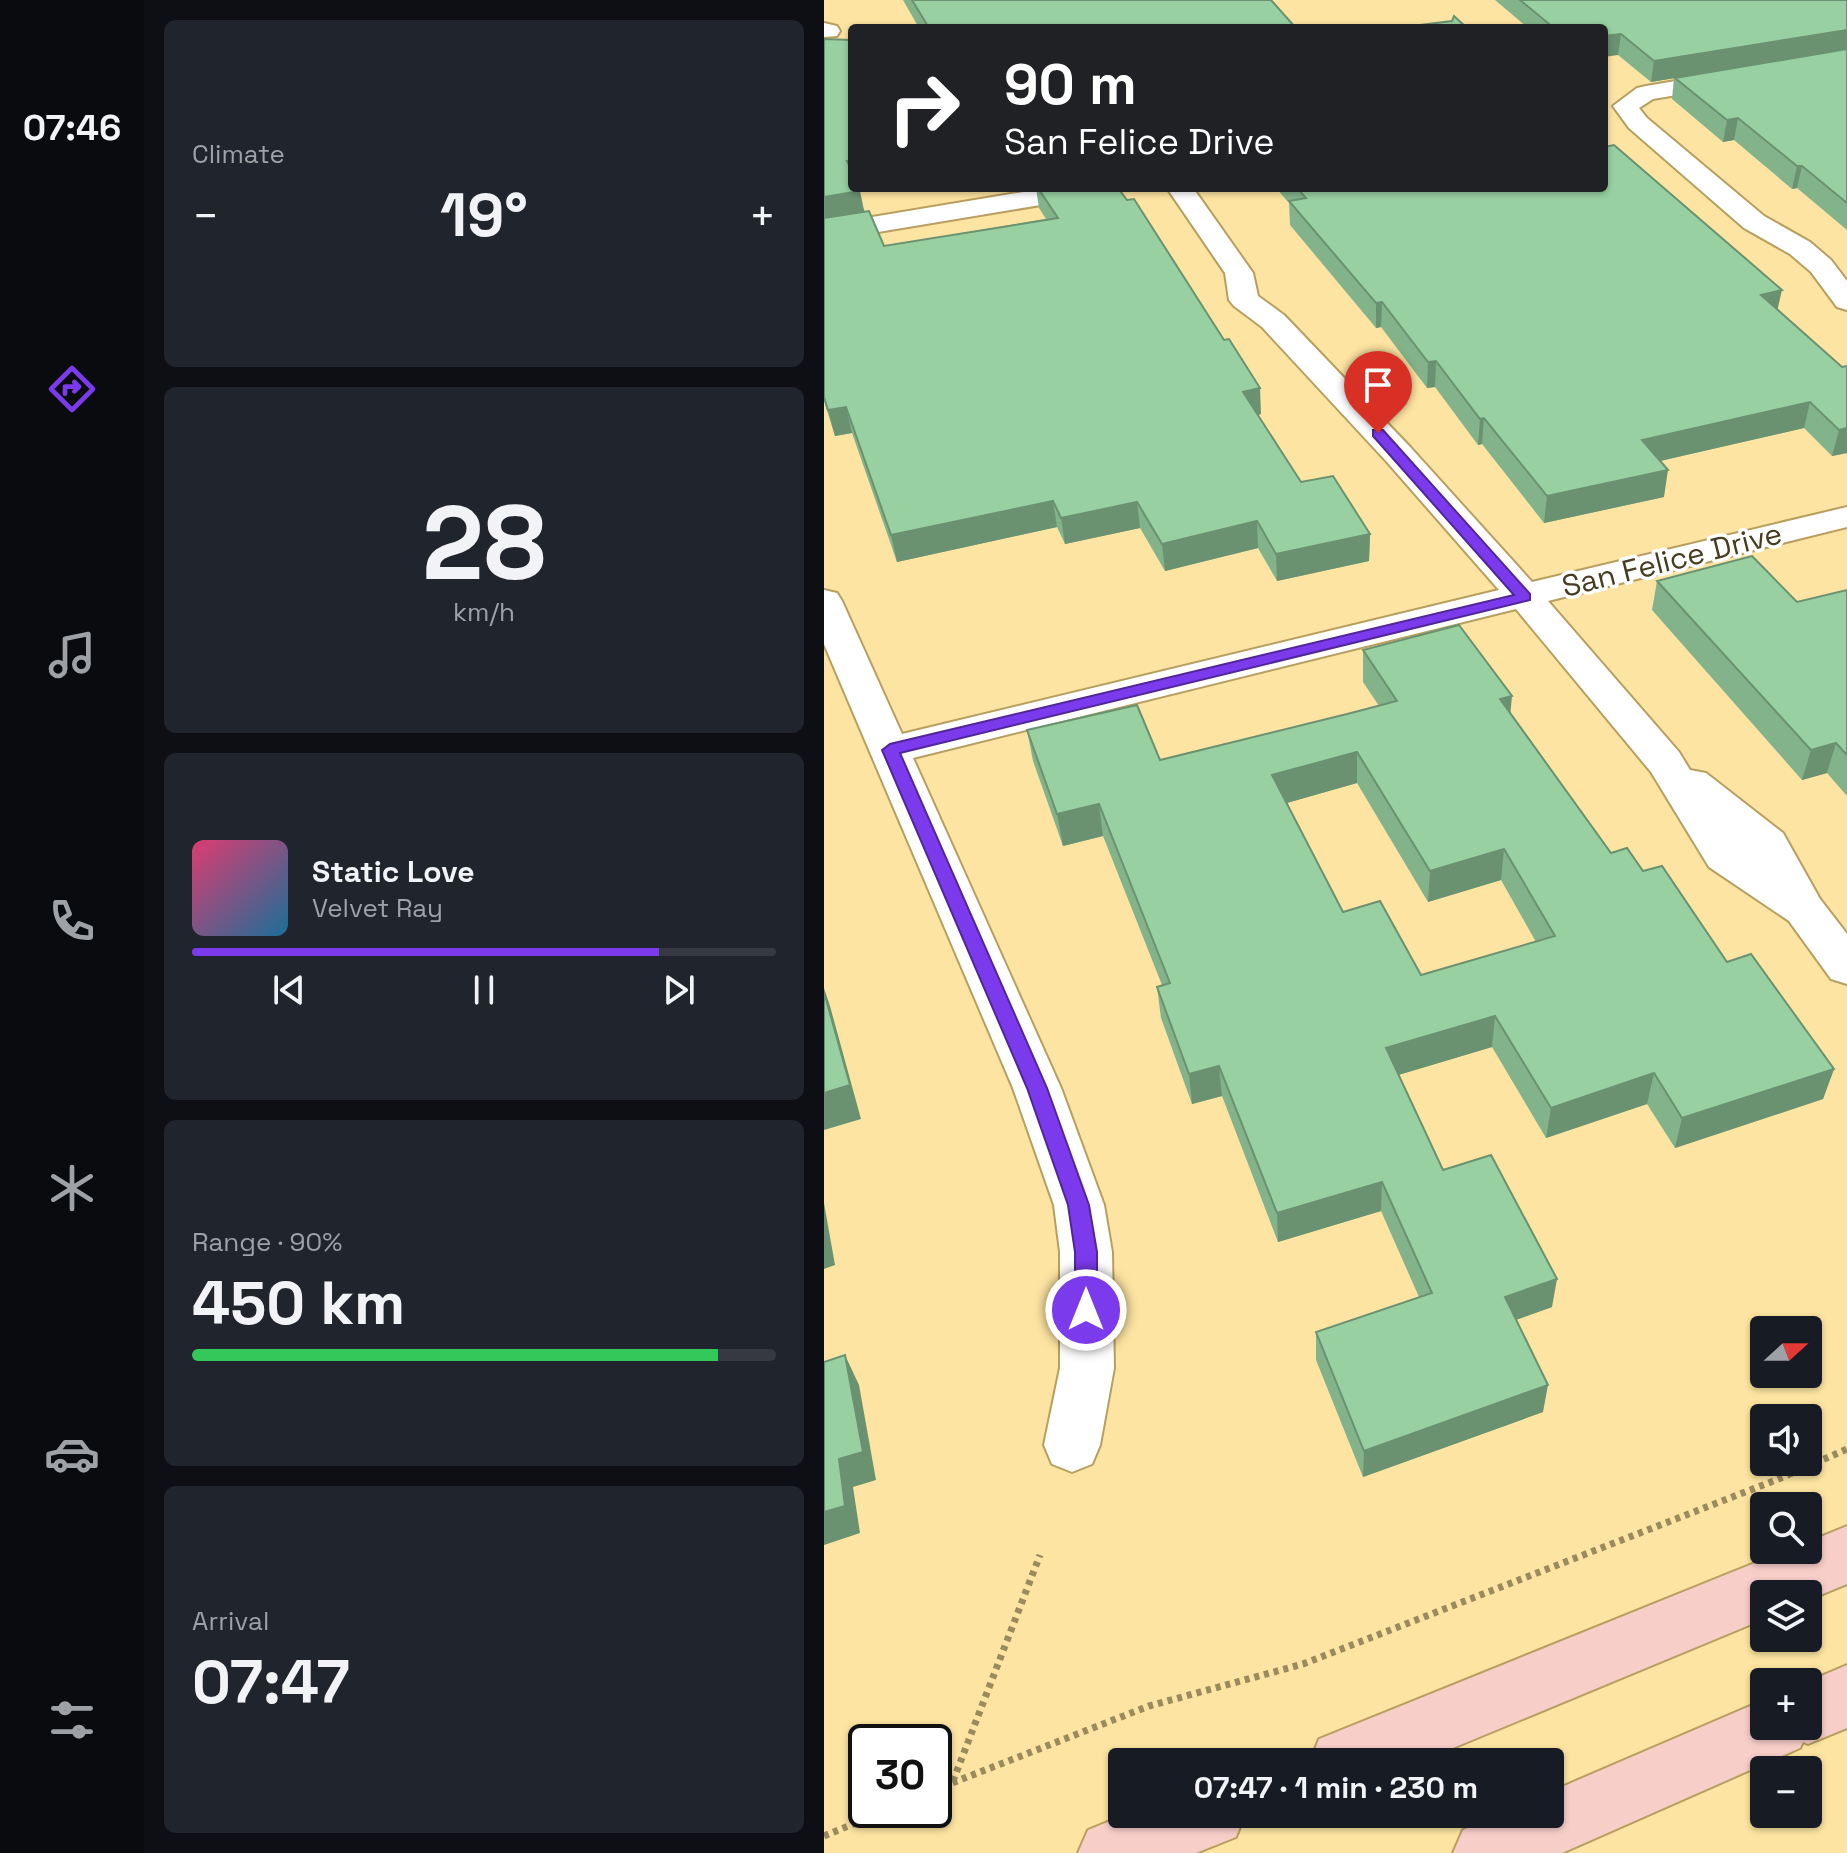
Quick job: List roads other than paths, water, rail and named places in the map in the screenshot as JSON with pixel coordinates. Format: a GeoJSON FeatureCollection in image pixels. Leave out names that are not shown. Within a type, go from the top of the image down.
{"type":"FeatureCollection","features":[{"type":"Feature","properties":{"kind":"street"},"geometry":{"type":"LineString","coordinates":[[1847,59],[1646,93],[1625,106],[1638,123],[1754,222],[1771,251],[1795,272],[1847,301]]}},
{"type":"Feature","properties":{"kind":"street"},"geometry":{"type":"LineString","coordinates":[[824,233],[1071,192]]}},
{"type":"Feature","properties":{"kind":"street"},"geometry":{"type":"LineString","coordinates":[[1183,192],[1239,273],[1244,300],[1273,321],[1399,455],[1525,597],[1665,762],[1724,856],[1804,910],[1847,967]]}},
{"type":"Feature","properties":{"kind":"street","name":"San Felice Drive"},"geometry":{"type":"LineString","coordinates":[[890,750],[1847,517]]}},
{"type":"Feature","properties":{"kind":"street"},"geometry":{"type":"LineString","coordinates":[[824,601],[1037,1088],[1079,1205],[1086,1252],[1087,1368],[1072,1445]]}},
{"type":"Feature","properties":{"kind":"street"},"geometry":{"type":"LineString","coordinates":[[1376,1748],[1847,1555]]}},
{"type":"Feature","properties":{"kind":"street"},"geometry":{"type":"LineString","coordinates":[[1822,1707],[1847,1696]]}},
{"type":"Feature","properties":{"kind":"street"},"geometry":{"type":"LineString","coordinates":[[1486,1853],[1750,1738]]}},
{"type":"Feature","properties":{"kind":"street"},"geometry":{"type":"LineString","coordinates":[[1111,1853],[1176,1828]]}}]}
